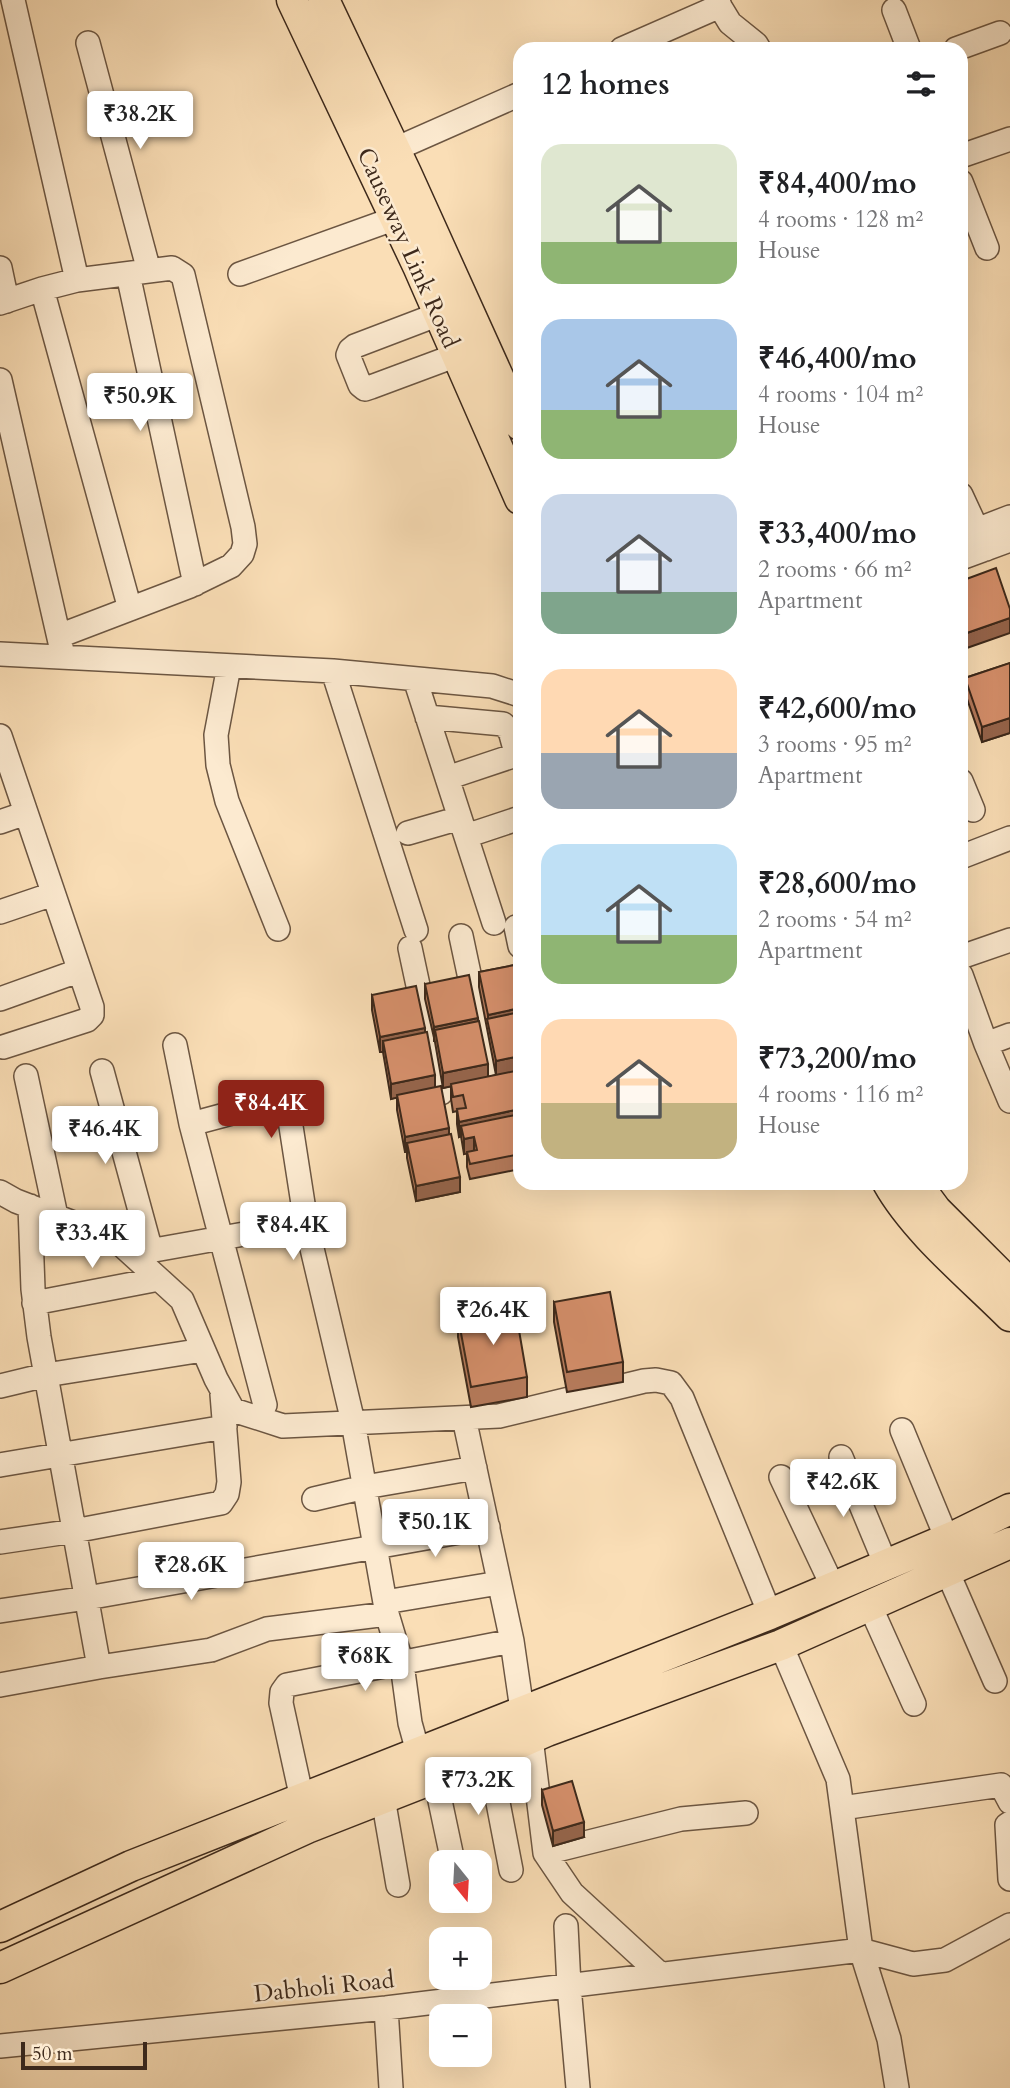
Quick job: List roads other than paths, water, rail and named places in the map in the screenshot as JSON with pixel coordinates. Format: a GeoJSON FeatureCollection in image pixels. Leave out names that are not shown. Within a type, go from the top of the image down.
{"type":"FeatureCollection","features":[{"type":"Feature","properties":{"kind":"main road","name":"Causeway Link Road"},"geometry":{"type":"LineString","coordinates":[[292,0],[440,251],[513,410]]}},
{"type":"Feature","properties":{"kind":"main road"},"geometry":{"type":"LineString","coordinates":[[324,0],[382,155]]}},
{"type":"Feature","properties":{"kind":"main road","name":"Causeway Link Road"},"geometry":{"type":"LineString","coordinates":[[382,155],[396,218],[513,483]]}},
{"type":"Feature","properties":{"kind":"main road"},"geometry":{"type":"LineString","coordinates":[[892,1190],[919,1226],[1010,1316]]}},
{"type":"Feature","properties":{"kind":"main road"},"geometry":{"type":"LineString","coordinates":[[921,1190],[936,1210],[1010,1284]]}},
{"type":"Feature","properties":{"kind":"main road"},"geometry":{"type":"LineString","coordinates":[[0,1968],[307,1828],[489,1756],[526,1724],[1010,1509]]}},
{"type":"Feature","properties":{"kind":"main road"},"geometry":{"type":"LineString","coordinates":[[0,1927],[131,1866],[418,1752],[526,1724],[781,1645],[1010,1543]]}},
{"type":"Feature","properties":{"kind":"street"},"geometry":{"type":"LineString","coordinates":[[13,0],[78,280]]}},
{"type":"Feature","properties":{"kind":"street"},"geometry":{"type":"LineString","coordinates":[[637,42],[718,3],[730,23],[754,42]]}},
{"type":"Feature","properties":{"kind":"street"},"geometry":{"type":"LineString","coordinates":[[894,10],[906,42]]}},
{"type":"Feature","properties":{"kind":"street"},"geometry":{"type":"LineString","coordinates":[[968,45],[1000,33]]}},
{"type":"Feature","properties":{"kind":"street"},"geometry":{"type":"LineString","coordinates":[[88,43],[139,272],[195,584]]}},
{"type":"Feature","properties":{"kind":"street"},"geometry":{"type":"LineString","coordinates":[[382,155],[513,97]]}},
{"type":"Feature","properties":{"kind":"street"},"geometry":{"type":"LineString","coordinates":[[968,154],[1010,139]]}},
{"type":"Feature","properties":{"kind":"street"},"geometry":{"type":"LineString","coordinates":[[968,199],[987,248]]}},
{"type":"Feature","properties":{"kind":"street"},"geometry":{"type":"LineString","coordinates":[[240,274],[396,218]]}},
{"type":"Feature","properties":{"kind":"street"},"geometry":{"type":"LineString","coordinates":[[0,268],[3,302],[78,280],[173,268],[183,275],[243,527],[245,544],[242,554],[231,566],[195,584],[130,609],[61,647]]}},
{"type":"Feature","properties":{"kind":"street"},"geometry":{"type":"LineString","coordinates":[[42,289],[130,609]]}},
{"type":"Feature","properties":{"kind":"street"},"geometry":{"type":"LineString","coordinates":[[439,314],[350,350],[348,355],[360,385],[365,389],[372,387],[457,355]]}},
{"type":"Feature","properties":{"kind":"street"},"geometry":{"type":"LineString","coordinates":[[0,380],[61,647]]}},
{"type":"Feature","properties":{"kind":"street"},"geometry":{"type":"LineString","coordinates":[[974,538],[1010,517]]}},
{"type":"Feature","properties":{"kind":"street"},"geometry":{"type":"LineString","coordinates":[[968,518],[974,538]]}},
{"type":"Feature","properties":{"kind":"street"},"geometry":{"type":"LineString","coordinates":[[974,538],[1010,540]]}},
{"type":"Feature","properties":{"kind":"street"},"geometry":{"type":"LineString","coordinates":[[0,654],[61,647],[229,666],[334,671],[492,686],[513,693]]}},
{"type":"Feature","properties":{"kind":"street"},"geometry":{"type":"LineString","coordinates":[[229,666],[216,735],[218,765],[227,801],[278,929]]}},
{"type":"Feature","properties":{"kind":"street"},"geometry":{"type":"LineString","coordinates":[[334,671],[413,939],[421,995],[441,1093]]}},
{"type":"Feature","properties":{"kind":"street"},"geometry":{"type":"LineString","coordinates":[[415,679],[463,827],[510,932]]}},
{"type":"Feature","properties":{"kind":"street"},"geometry":{"type":"LineString","coordinates":[[492,686],[513,682]]}},
{"type":"Feature","properties":{"kind":"street"},"geometry":{"type":"LineString","coordinates":[[427,717],[503,724],[510,731],[513,742]]}},
{"type":"Feature","properties":{"kind":"street"},"geometry":{"type":"LineString","coordinates":[[0,736],[92,1007],[92,1014],[87,1020],[3,1047]]}},
{"type":"Feature","properties":{"kind":"street"},"geometry":{"type":"LineString","coordinates":[[447,778],[510,757],[513,752]]}},
{"type":"Feature","properties":{"kind":"street"},"geometry":{"type":"LineString","coordinates":[[968,798],[973,810]]}},
{"type":"Feature","properties":{"kind":"street"},"geometry":{"type":"LineString","coordinates":[[0,822],[26,813]]}},
{"type":"Feature","properties":{"kind":"street"},"geometry":{"type":"LineString","coordinates":[[408,833],[513,819]]}},
{"type":"Feature","properties":{"kind":"street"},"geometry":{"type":"LineString","coordinates":[[968,854],[1010,838]]}},
{"type":"Feature","properties":{"kind":"street"},"geometry":{"type":"LineString","coordinates":[[0,912],[53,894]]}},
{"type":"Feature","properties":{"kind":"street"},"geometry":{"type":"LineString","coordinates":[[418,1098],[501,1080],[471,984],[461,936]]}},
{"type":"Feature","properties":{"kind":"street"},"geometry":{"type":"LineString","coordinates":[[968,955],[1010,940]]}},
{"type":"Feature","properties":{"kind":"street"},"geometry":{"type":"LineString","coordinates":[[0,999],[78,971]]}},
{"type":"Feature","properties":{"kind":"street"},"geometry":{"type":"LineString","coordinates":[[398,1000],[496,979]]}},
{"type":"Feature","properties":{"kind":"street"},"geometry":{"type":"LineString","coordinates":[[968,994],[1010,1101]]}},
{"type":"Feature","properties":{"kind":"street"},"geometry":{"type":"LineString","coordinates":[[986,1044],[1010,1035]]}},
{"type":"Feature","properties":{"kind":"street"},"geometry":{"type":"LineString","coordinates":[[175,1045],[191,1124],[265,1405]]}},
{"type":"Feature","properties":{"kind":"street"},"geometry":{"type":"LineString","coordinates":[[102,1071],[141,1252],[159,1279],[182,1300],[233,1410],[283,1426],[499,1416],[643,1381],[671,1383],[682,1398],[770,1614]]}},
{"type":"Feature","properties":{"kind":"street"},"geometry":{"type":"LineString","coordinates":[[26,1076],[56,1216]]}},
{"type":"Feature","properties":{"kind":"street"},"geometry":{"type":"LineString","coordinates":[[191,1124],[273,1102],[281,1104],[288,1111],[306,1223],[354,1422],[386,1608],[402,1664],[410,1723],[418,1752]]}},
{"type":"Feature","properties":{"kind":"street"},"geometry":{"type":"LineString","coordinates":[[0,1192],[115,1238],[141,1252],[306,1223]]}},
{"type":"Feature","properties":{"kind":"street"},"geometry":{"type":"LineString","coordinates":[[30,1206],[34,1303],[99,1667]]}},
{"type":"Feature","properties":{"kind":"street"},"geometry":{"type":"LineString","coordinates":[[34,1303],[159,1279]]}},
{"type":"Feature","properties":{"kind":"street"},"geometry":{"type":"LineString","coordinates":[[0,1386],[203,1350]]}},
{"type":"Feature","properties":{"kind":"street"},"geometry":{"type":"LineString","coordinates":[[0,1542],[221,1503],[227,1494],[229,1482],[222,1391]]}},
{"type":"Feature","properties":{"kind":"street"},"geometry":{"type":"LineString","coordinates":[[464,1418],[512,1641],[545,1853],[572,1893],[660,1974]]}},
{"type":"Feature","properties":{"kind":"street"},"geometry":{"type":"LineString","coordinates":[[0,1465],[225,1427]]}},
{"type":"Feature","properties":{"kind":"street"},"geometry":{"type":"LineString","coordinates":[[902,1430],[947,1539]]}},
{"type":"Feature","properties":{"kind":"street"},"geometry":{"type":"LineString","coordinates":[[841,1457],[886,1565]]}},
{"type":"Feature","properties":{"kind":"street"},"geometry":{"type":"LineString","coordinates":[[314,1499],[365,1487],[475,1468]]}},
{"type":"Feature","properties":{"kind":"street"},"geometry":{"type":"LineString","coordinates":[[781,1477],[833,1587]]}},
{"type":"Feature","properties":{"kind":"street"},"geometry":{"type":"LineString","coordinates":[[0,1611],[488,1527]]}},
{"type":"Feature","properties":{"kind":"street"},"geometry":{"type":"LineString","coordinates":[[947,1571],[995,1681]]}},
{"type":"Feature","properties":{"kind":"street"},"geometry":{"type":"LineString","coordinates":[[0,1685],[211,1650],[267,1629],[386,1608],[499,1583]]}},
{"type":"Feature","properties":{"kind":"street"},"geometry":{"type":"LineString","coordinates":[[870,1605],[914,1704]]}},
{"type":"Feature","properties":{"kind":"street"},"geometry":{"type":"LineString","coordinates":[[303,1799],[281,1703],[282,1692],[287,1685],[512,1641]]}},
{"type":"Feature","properties":{"kind":"street"},"geometry":{"type":"LineString","coordinates":[[781,1645],[838,1779],[861,1950],[889,2039],[897,2088]]}},
{"type":"Feature","properties":{"kind":"street"},"geometry":{"type":"LineString","coordinates":[[489,1756],[511,1870]]}},
{"type":"Feature","properties":{"kind":"street"},"geometry":{"type":"LineString","coordinates":[[435,1777],[450,1850]]}},
{"type":"Feature","properties":{"kind":"street"},"geometry":{"type":"LineString","coordinates":[[842,1808],[1001,1785],[1010,1802]]}},
{"type":"Feature","properties":{"kind":"street"},"geometry":{"type":"LineString","coordinates":[[383,1798],[398,1885]]}},
{"type":"Feature","properties":{"kind":"street"},"geometry":{"type":"LineString","coordinates":[[545,1853],[681,1819],[746,1813]]}},
{"type":"Feature","properties":{"kind":"street"},"geometry":{"type":"LineString","coordinates":[[1010,1823],[1007,1825],[1010,1879]]}},
{"type":"Feature","properties":{"kind":"street"},"geometry":{"type":"LineString","coordinates":[[861,1950],[913,1965],[945,1960],[1010,1925]]}},
{"type":"Feature","properties":{"kind":"street"},"geometry":{"type":"LineString","coordinates":[[566,1926],[578,2088]]}},
{"type":"Feature","properties":{"kind":"street","name":"Dabholi Road"},"geometry":{"type":"LineString","coordinates":[[0,2046],[386,2008],[861,1950]]}},
{"type":"Feature","properties":{"kind":"street"},"geometry":{"type":"LineString","coordinates":[[386,2008],[391,2088]]}}]}
